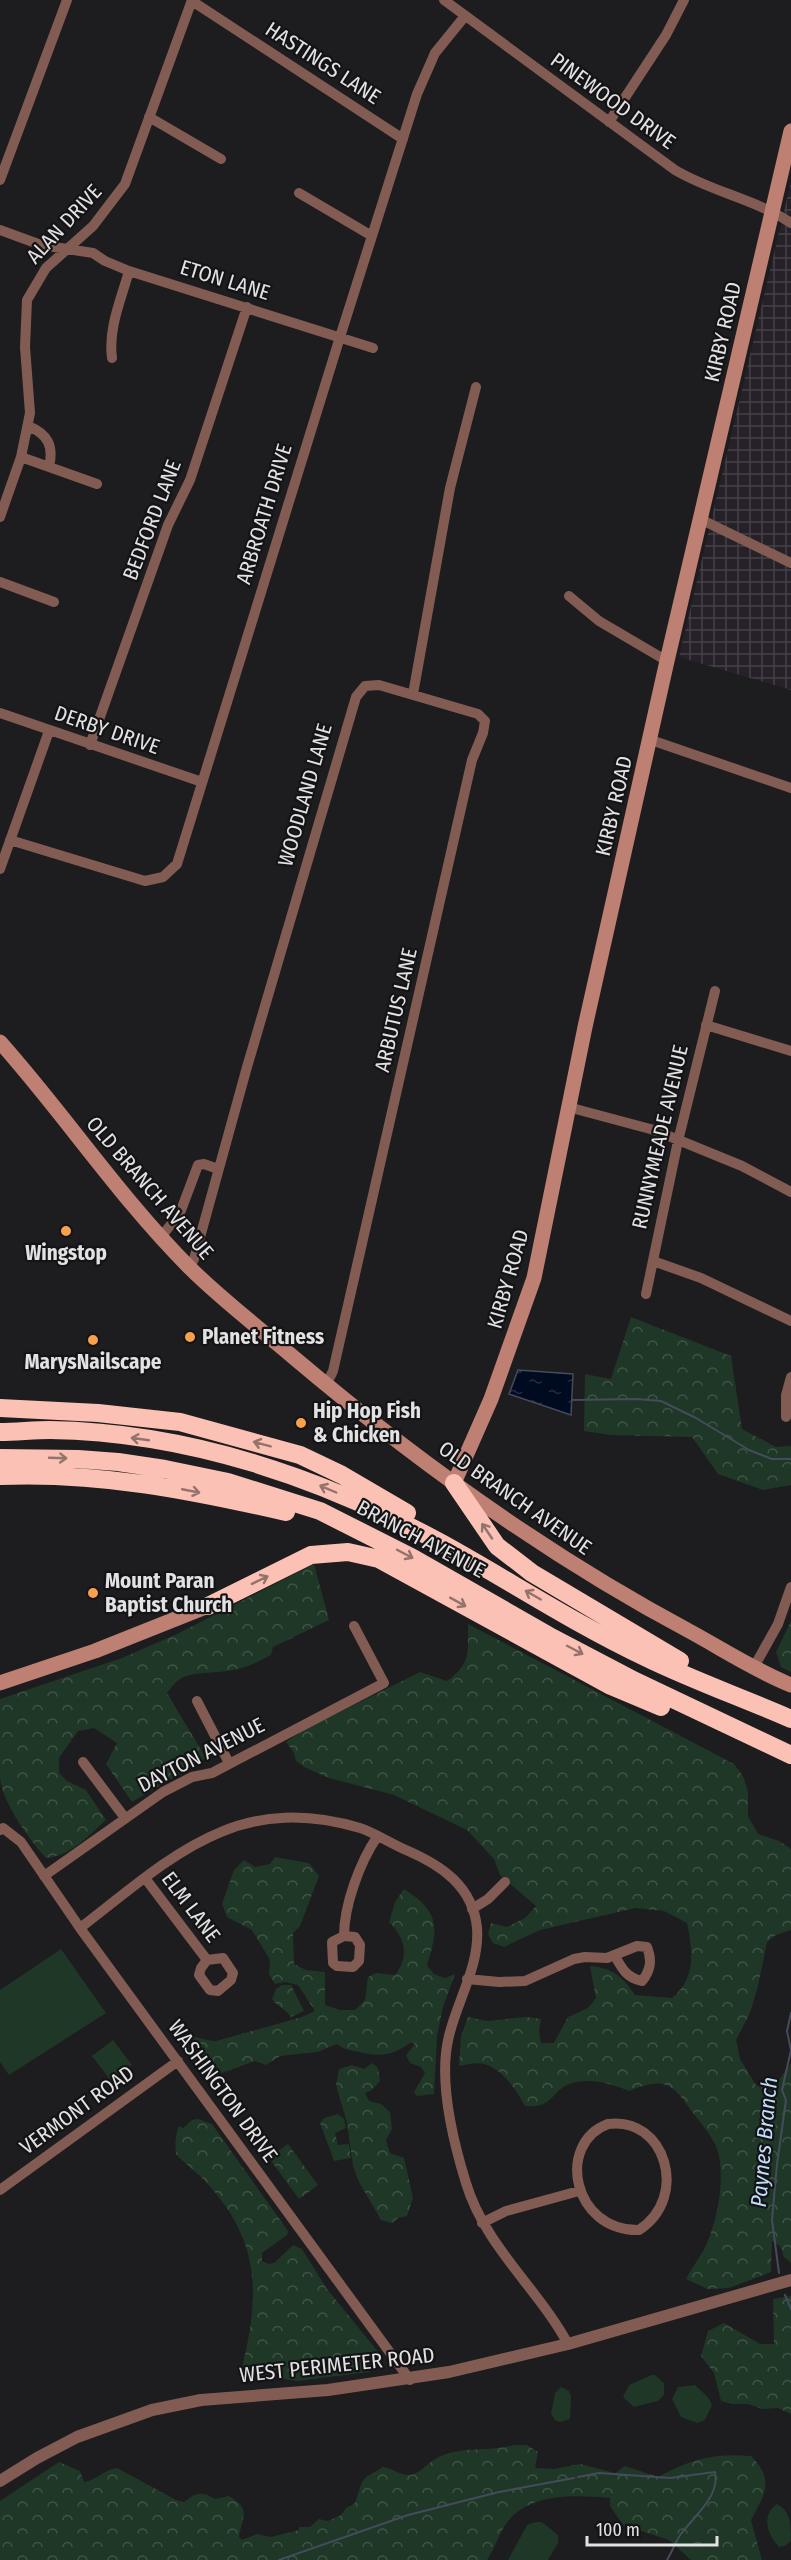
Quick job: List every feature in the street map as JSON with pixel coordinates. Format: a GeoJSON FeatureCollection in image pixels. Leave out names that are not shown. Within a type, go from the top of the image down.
{"type":"FeatureCollection","features":[{"type":"Feature","properties":{"kind":"highway"},"geometry":{"type":"LineString","coordinates":[[0,1408],[98,1413],[180,1422],[300,1455],[342,1475],[431,1526],[510,1582]]}},
{"type":"Feature","properties":{"kind":"highway","name":"BRANCH AVENUE"},"geometry":{"type":"LineString","coordinates":[[0,1432],[50,1430],[116,1436],[206,1450],[306,1479],[441,1543],[645,1658],[791,1719]]}},
{"type":"Feature","properties":{"kind":"highway","name":"BRANCH AVENUE"},"geometry":{"type":"LineString","coordinates":[[0,1458],[78,1459],[165,1469],[228,1482],[320,1511],[372,1537],[616,1671],[741,1734],[791,1756]]}},
{"type":"Feature","properties":{"kind":"highway"},"geometry":{"type":"LineString","coordinates":[[0,1476],[106,1478],[188,1490],[290,1513],[372,1537]]}},
{"type":"Feature","properties":{"kind":"highway"},"geometry":{"type":"LineString","coordinates":[[454,1483],[497,1546],[532,1573],[648,1643],[755,1703]]}},
{"type":"Feature","properties":{"kind":"highway"},"geometry":{"type":"LineString","coordinates":[[208,1606],[311,1555],[348,1552],[379,1559],[611,1686],[743,1742],[791,1756]]}},
{"type":"Feature","properties":{"kind":"main road","name":"KIRBY ROAD"},"geometry":{"type":"LineString","coordinates":[[454,1483],[491,1399],[534,1278],[568,1107],[667,662],[791,131]]}},
{"type":"Feature","properties":{"kind":"main road","name":"OLD BRANCH AVENUE"},"geometry":{"type":"LineString","coordinates":[[0,1042],[189,1268],[326,1385],[400,1444],[454,1483],[604,1584],[791,1685]]}},
{"type":"Feature","properties":{"kind":"main road"},"geometry":{"type":"LineString","coordinates":[[0,1683],[95,1651],[208,1606]]}},
{"type":"Feature","properties":{"kind":"street"},"geometry":{"type":"LineString","coordinates":[[0,180],[68,0]]}},
{"type":"Feature","properties":{"kind":"street","name":"ALAN DRIVE"},"geometry":{"type":"LineString","coordinates":[[0,517],[21,457],[28,426],[30,403],[25,347],[27,300],[46,268],[93,226],[120,192],[130,174],[192,0]]}},
{"type":"Feature","properties":{"kind":"street","name":"HASTINGS LANE"},"geometry":{"type":"LineString","coordinates":[[192,0],[403,139]]}},
{"type":"Feature","properties":{"kind":"street","name":"PINEWOOD DRIVE"},"geometry":{"type":"LineString","coordinates":[[444,0],[688,178],[732,197],[771,210],[791,223]]}},
{"type":"Feature","properties":{"kind":"street"},"geometry":{"type":"LineString","coordinates":[[609,122],[660,45],[684,0]]}},
{"type":"Feature","properties":{"kind":"street","name":"ARBROATH DRIVE"},"geometry":{"type":"LineString","coordinates":[[10,840],[145,881],[170,873],[177,864],[403,139],[430,62],[440,45],[465,16]]}},
{"type":"Feature","properties":{"kind":"street"},"geometry":{"type":"LineString","coordinates":[[149,117],[221,159]]}},
{"type":"Feature","properties":{"kind":"street"},"geometry":{"type":"LineString","coordinates":[[299,193],[372,236]]}},
{"type":"Feature","properties":{"kind":"street","name":"ETON LANE"},"geometry":{"type":"LineString","coordinates":[[0,230],[40,245],[93,253],[129,271],[373,348]]}},
{"type":"Feature","properties":{"kind":"street"},"geometry":{"type":"LineString","coordinates":[[112,358],[110,342],[112,330],[129,271]]}},
{"type":"Feature","properties":{"kind":"street","name":"BEDFORD LANE"},"geometry":{"type":"LineString","coordinates":[[90,745],[168,525],[190,480],[248,307]]}},
{"type":"Feature","properties":{"kind":"street"},"geometry":{"type":"LineString","coordinates":[[413,694],[450,488],[476,387]]}},
{"type":"Feature","properties":{"kind":"street"},"geometry":{"type":"LineString","coordinates":[[28,426],[41,432],[48,439],[52,453],[49,467]]}},
{"type":"Feature","properties":{"kind":"street"},"geometry":{"type":"LineString","coordinates":[[21,457],[97,484]]}},
{"type":"Feature","properties":{"kind":"street"},"geometry":{"type":"LineString","coordinates":[[700,519],[791,563]]}},
{"type":"Feature","properties":{"kind":"street"},"geometry":{"type":"LineString","coordinates":[[0,582],[54,602]]}},
{"type":"Feature","properties":{"kind":"street"},"geometry":{"type":"LineString","coordinates":[[569,596],[599,621],[667,662]]}},
{"type":"Feature","properties":{"kind":"street","name":"WOODLAND LANE"},"geometry":{"type":"LineString","coordinates":[[189,1268],[201,1234],[352,707],[361,690],[370,685],[379,685],[413,694]]}},
{"type":"Feature","properties":{"kind":"street","name":"ARBUTUS LANE"},"geometry":{"type":"LineString","coordinates":[[326,1385],[333,1371],[461,806],[485,721],[478,714],[413,694]]}},
{"type":"Feature","properties":{"kind":"street","name":"DERBY DRIVE"},"geometry":{"type":"LineString","coordinates":[[0,713],[202,782]]}},
{"type":"Feature","properties":{"kind":"street"},"geometry":{"type":"LineString","coordinates":[[0,869],[49,731]]}},
{"type":"Feature","properties":{"kind":"street"},"geometry":{"type":"LineString","coordinates":[[651,740],[791,788]]}},
{"type":"Feature","properties":{"kind":"street","name":"RUNNYMEADE AVENUE"},"geometry":{"type":"LineString","coordinates":[[646,1294],[678,1141],[715,990]]}},
{"type":"Feature","properties":{"kind":"street"},"geometry":{"type":"LineString","coordinates":[[706,1025],[791,1051]]}},
{"type":"Feature","properties":{"kind":"street"},"geometry":{"type":"LineString","coordinates":[[568,1107],[645,1127],[742,1166],[791,1192]]}},
{"type":"Feature","properties":{"kind":"street"},"geometry":{"type":"LineString","coordinates":[[161,1237],[180,1213],[198,1166],[204,1164],[218,1169]]}},
{"type":"Feature","properties":{"kind":"street"},"geometry":{"type":"LineString","coordinates":[[653,1261],[701,1278],[791,1321]]}},
{"type":"Feature","properties":{"kind":"street"},"geometry":{"type":"LineString","coordinates":[[786,1417],[786,1395],[791,1377]]}},
{"type":"Feature","properties":{"kind":"street"},"geometry":{"type":"LineString","coordinates":[[754,1667],[774,1634],[791,1587]]}},
{"type":"Feature","properties":{"kind":"street","name":"DAYTON AVENUE"},"geometry":{"type":"LineString","coordinates":[[44,1876],[178,1783],[195,1775],[212,1773],[384,1683],[354,1626]]}},
{"type":"Feature","properties":{"kind":"street"},"geometry":{"type":"LineString","coordinates":[[196,1701],[229,1763]]}},
{"type":"Feature","properties":{"kind":"street"},"geometry":{"type":"LineString","coordinates":[[83,1762],[125,1818]]}},
{"type":"Feature","properties":{"kind":"street"},"geometry":{"type":"LineString","coordinates":[[80,1928],[145,1878],[204,1840],[229,1828],[265,1819],[288,1816],[363,1828],[444,1869],[463,1888],[472,1909],[477,1938],[474,1959],[448,2036],[445,2072],[462,2169],[482,2223],[496,2245],[554,2319],[568,2344]]}},
{"type":"Feature","properties":{"kind":"street","name":"WASHINGTON DRIVE"},"geometry":{"type":"LineString","coordinates":[[1,1829],[16,1836],[80,1928],[410,2380]]}},
{"type":"Feature","properties":{"kind":"street"},"geometry":{"type":"LineString","coordinates":[[344,1935],[344,1924],[354,1887],[377,1837]]}},
{"type":"Feature","properties":{"kind":"street","name":"ELM LANE"},"geometry":{"type":"LineString","coordinates":[[145,1878],[207,1960]]}},
{"type":"Feature","properties":{"kind":"street"},"geometry":{"type":"LineString","coordinates":[[472,1909],[488,1899],[505,1882]]}},
{"type":"Feature","properties":{"kind":"street"},"geometry":{"type":"LineString","coordinates":[[467,1979],[499,1982],[525,1981],[574,1959],[615,1956]]}},
{"type":"Feature","properties":{"kind":"street","name":"VERMONT ROAD"},"geometry":{"type":"LineString","coordinates":[[0,2190],[178,2061]]}},
{"type":"Feature","properties":{"kind":"street"},"geometry":{"type":"LineString","coordinates":[[608,2124],[628,2126],[647,2136],[661,2154],[667,2169],[668,2186],[665,2199],[657,2214],[639,2230],[614,2227],[599,2219],[579,2191],[579,2168],[584,2146],[597,2129],[608,2124]]}},
{"type":"Feature","properties":{"kind":"street"},"geometry":{"type":"LineString","coordinates":[[482,2223],[506,2211],[579,2191]]}},
{"type":"Feature","properties":{"kind":"street","name":"WEST PERIMETER ROAD"},"geometry":{"type":"LineString","coordinates":[[0,2481],[37,2458],[78,2437],[126,2417],[164,2407],[211,2398],[328,2390],[410,2380],[481,2366],[568,2344],[791,2280]]}},
{"type":"Feature","properties":{"kind":"shaded area"},"geometry":{"type":"Polygon","coordinates":[[[791,181],[791,690],[679,657],[791,181]]]}},
{"type":"Feature","properties":{"kind":"green space"},"geometry":{"type":"Polygon","coordinates":[[[631,1317],[731,1356],[742,1429],[776,1447],[791,1446],[791,1485],[763,1490],[718,1474],[692,1437],[610,1435],[584,1431],[585,1374],[611,1379],[631,1317]]]}},
{"type":"Feature","properties":{"kind":"green space"},"geometry":{"type":"Polygon","coordinates":[[[314,1564],[329,1620],[273,1647],[271,1655],[258,1662],[231,1670],[188,1675],[172,1686],[167,1693],[206,1758],[132,1802],[106,1764],[117,1743],[94,1728],[78,1731],[59,1758],[59,1773],[67,1781],[86,1790],[106,1820],[86,1839],[71,1849],[46,1858],[11,1810],[2,1788],[0,1699],[122,1658],[177,1634],[314,1564]]]}},
{"type":"Feature","properties":{"kind":"green space"},"geometry":{"type":"Polygon","coordinates":[[[791,1621],[791,1672],[781,1667],[776,1652],[791,1621]]]}},
{"type":"Feature","properties":{"kind":"green space"},"geometry":{"type":"Polygon","coordinates":[[[468,1624],[734,1764],[743,1776],[748,1792],[748,1816],[758,1834],[779,1841],[791,1849],[791,1930],[776,1935],[767,1942],[750,2013],[736,2040],[740,2059],[756,2085],[771,2091],[791,2063],[791,2263],[784,2257],[780,2246],[772,2241],[771,2272],[729,2288],[708,2289],[686,2279],[705,2248],[711,2233],[719,2198],[721,2174],[718,2152],[710,2135],[683,2099],[670,2087],[657,2084],[629,2091],[599,2082],[576,2082],[563,2087],[541,2105],[525,2106],[508,2081],[497,2070],[478,2063],[459,2066],[461,2036],[468,2017],[487,2021],[526,2017],[541,2019],[539,2031],[541,2043],[554,2043],[568,2017],[588,2008],[596,1998],[590,1966],[611,1971],[626,1983],[635,1995],[672,1998],[685,1982],[691,1964],[691,1944],[687,1923],[664,1911],[636,1908],[540,1930],[504,1947],[493,1943],[488,1934],[491,1923],[507,1927],[525,1918],[536,1906],[500,1875],[494,1859],[467,1830],[394,1795],[329,1778],[304,1767],[296,1761],[294,1753],[286,1742],[304,1730],[420,1672],[447,1681],[464,1663],[468,1642],[468,1624]]]}},
{"type":"Feature","properties":{"kind":"green space"},"geometry":{"type":"Polygon","coordinates":[[[275,1857],[309,1863],[319,1876],[300,1926],[293,1933],[294,1964],[306,1970],[325,1972],[325,2005],[340,2010],[355,2010],[365,2000],[368,1977],[376,1973],[395,1975],[400,1968],[404,1947],[399,1934],[389,1922],[395,1902],[404,1889],[416,1897],[430,1913],[434,1922],[434,1941],[427,1965],[434,1974],[445,1978],[455,1974],[443,2007],[437,2036],[434,2094],[417,2096],[414,2092],[425,2073],[421,2067],[410,2063],[406,2055],[415,2044],[411,2042],[394,2052],[377,2055],[350,2050],[337,2044],[317,2052],[280,2056],[266,2065],[255,2061],[205,2079],[182,2046],[180,2037],[188,2036],[216,2041],[302,2017],[315,2011],[298,1985],[285,1982],[275,1984],[269,1974],[270,1960],[252,1930],[227,1917],[222,1904],[234,1870],[244,1860],[255,1867],[270,1864],[275,1857]]]}},
{"type":"Feature","properties":{"kind":"green space"},"geometry":{"type":"Polygon","coordinates":[[[61,1949],[106,2013],[9,2075],[0,2062],[0,1990],[61,1949]]]}},
{"type":"Feature","properties":{"kind":"green space"},"geometry":{"type":"Polygon","coordinates":[[[282,1985],[291,1985],[304,2011],[291,2017],[274,2002],[272,1999],[276,1989],[282,1985]]]}},
{"type":"Feature","properties":{"kind":"green space"},"geometry":{"type":"Polygon","coordinates":[[[113,2040],[132,2065],[111,2081],[92,2056],[113,2040]]]}},
{"type":"Feature","properties":{"kind":"green space"},"geometry":{"type":"Polygon","coordinates":[[[372,2063],[378,2068],[380,2081],[372,2090],[365,2093],[369,2101],[381,2104],[390,2112],[392,2129],[386,2140],[390,2153],[404,2158],[413,2198],[407,2216],[398,2218],[392,2223],[381,2220],[359,2182],[353,2166],[347,2123],[336,2085],[339,2069],[352,2065],[364,2069],[372,2063]]]}},
{"type":"Feature","properties":{"kind":"green space"},"geometry":{"type":"Polygon","coordinates":[[[338,2114],[344,2119],[346,2128],[335,2133],[338,2145],[349,2144],[351,2158],[334,2161],[320,2123],[324,2118],[338,2114]]]}},
{"type":"Feature","properties":{"kind":"green space"},"geometry":{"type":"Polygon","coordinates":[[[198,2119],[212,2124],[288,2231],[287,2235],[262,2253],[262,2261],[268,2264],[274,2263],[293,2245],[302,2249],[327,2289],[379,2353],[378,2365],[369,2372],[297,2381],[240,2376],[251,2322],[252,2274],[247,2251],[238,2228],[225,2205],[206,2182],[176,2154],[179,2126],[183,2128],[192,2120],[198,2119]]]}},
{"type":"Feature","properties":{"kind":"green space"},"geometry":{"type":"Polygon","coordinates":[[[288,2144],[318,2185],[299,2199],[269,2158],[288,2144]]]}},
{"type":"Feature","properties":{"kind":"green space"},"geometry":{"type":"Polygon","coordinates":[[[791,2296],[791,2414],[778,2408],[763,2409],[748,2404],[721,2401],[714,2373],[701,2356],[708,2331],[724,2323],[760,2344],[774,2344],[773,2299],[791,2296]]]}},
{"type":"Feature","properties":{"kind":"green space"},"geometry":{"type":"Polygon","coordinates":[[[652,2375],[664,2383],[664,2395],[658,2401],[634,2407],[623,2397],[629,2385],[652,2375]]]}},
{"type":"Feature","properties":{"kind":"green space"},"geometry":{"type":"Polygon","coordinates":[[[695,2385],[708,2397],[712,2405],[705,2420],[697,2423],[681,2417],[672,2399],[678,2387],[695,2385]]]}},
{"type":"Feature","properties":{"kind":"green space"},"geometry":{"type":"Polygon","coordinates":[[[561,2387],[569,2391],[571,2396],[570,2419],[560,2422],[555,2420],[551,2414],[555,2393],[561,2387]]]}},
{"type":"Feature","properties":{"kind":"green space"},"geometry":{"type":"Polygon","coordinates":[[[527,2445],[538,2452],[535,2468],[554,2469],[580,2464],[615,2473],[625,2466],[658,2477],[703,2459],[726,2455],[751,2456],[763,2472],[765,2480],[763,2495],[751,2520],[762,2560],[691,2560],[669,2540],[623,2525],[610,2506],[610,2498],[582,2496],[552,2498],[525,2507],[504,2527],[487,2560],[0,2560],[0,2501],[59,2462],[80,2471],[84,2482],[117,2468],[176,2500],[184,2502],[199,2494],[215,2499],[229,2496],[241,2505],[243,2510],[239,2537],[242,2540],[257,2534],[271,2537],[299,2530],[299,2527],[310,2527],[319,2519],[328,2521],[341,2515],[346,2508],[355,2503],[366,2477],[383,2467],[410,2475],[437,2458],[450,2453],[527,2445]]]}},
{"type":"Feature","properties":{"kind":"green space"},"geometry":{"type":"Polygon","coordinates":[[[777,2504],[788,2515],[791,2529],[791,2541],[779,2547],[771,2536],[767,2519],[772,2508],[777,2504]]]}},
{"type":"Feature","properties":{"kind":"green space"},"geometry":{"type":"Polygon","coordinates":[[[542,2522],[558,2535],[558,2543],[548,2560],[508,2560],[527,2525],[542,2522]]]}},
{"type":"Feature","properties":{"kind":"water"},"geometry":{"type":"Polygon","coordinates":[[[518,1370],[573,1374],[571,1415],[509,1394],[518,1370]]]}},
{"type":"Feature","properties":{"kind":"waterway"},"geometry":{"type":"LineString","coordinates":[[572,1400],[661,1401],[696,1418],[749,1450],[772,1459],[791,1459]]}},
{"type":"Feature","properties":{"kind":"waterway","name":"Paynes Branch"},"geometry":{"type":"LineString","coordinates":[[779,2273],[772,2220],[786,2100],[782,2090],[791,2050],[787,2031],[791,2013]]}},
{"type":"Feature","properties":{"kind":"waterway","name":"Paynes Branch"},"geometry":{"type":"LineString","coordinates":[[785,2295],[791,2309]]}},
{"type":"Feature","properties":{"kind":"waterway"},"geometry":{"type":"LineString","coordinates":[[578,2477],[599,2473],[670,2478],[715,2472],[716,2481],[710,2498],[681,2534],[667,2560]]}},
{"type":"Feature","properties":{"kind":"waterway"},"geometry":{"type":"LineString","coordinates":[[279,2560],[408,2515],[499,2492],[574,2478]]}},
{"type":"Feature","properties":{"kind":"place","name":"Wingstop"},"geometry":{"type":"Point","coordinates":[66,1231]}},
{"type":"Feature","properties":{"kind":"place","name":"Planet Fitness"},"geometry":{"type":"Point","coordinates":[190,1337]}},
{"type":"Feature","properties":{"kind":"place","name":"MarysNailscape"},"geometry":{"type":"Point","coordinates":[93,1340]}},
{"type":"Feature","properties":{"kind":"place","name":"Hip Hop Fish & Chicken"},"geometry":{"type":"Point","coordinates":[301,1423]}},
{"type":"Feature","properties":{"kind":"place","name":"Mount Paran Baptist Church"},"geometry":{"type":"Point","coordinates":[93,1593]}}]}
